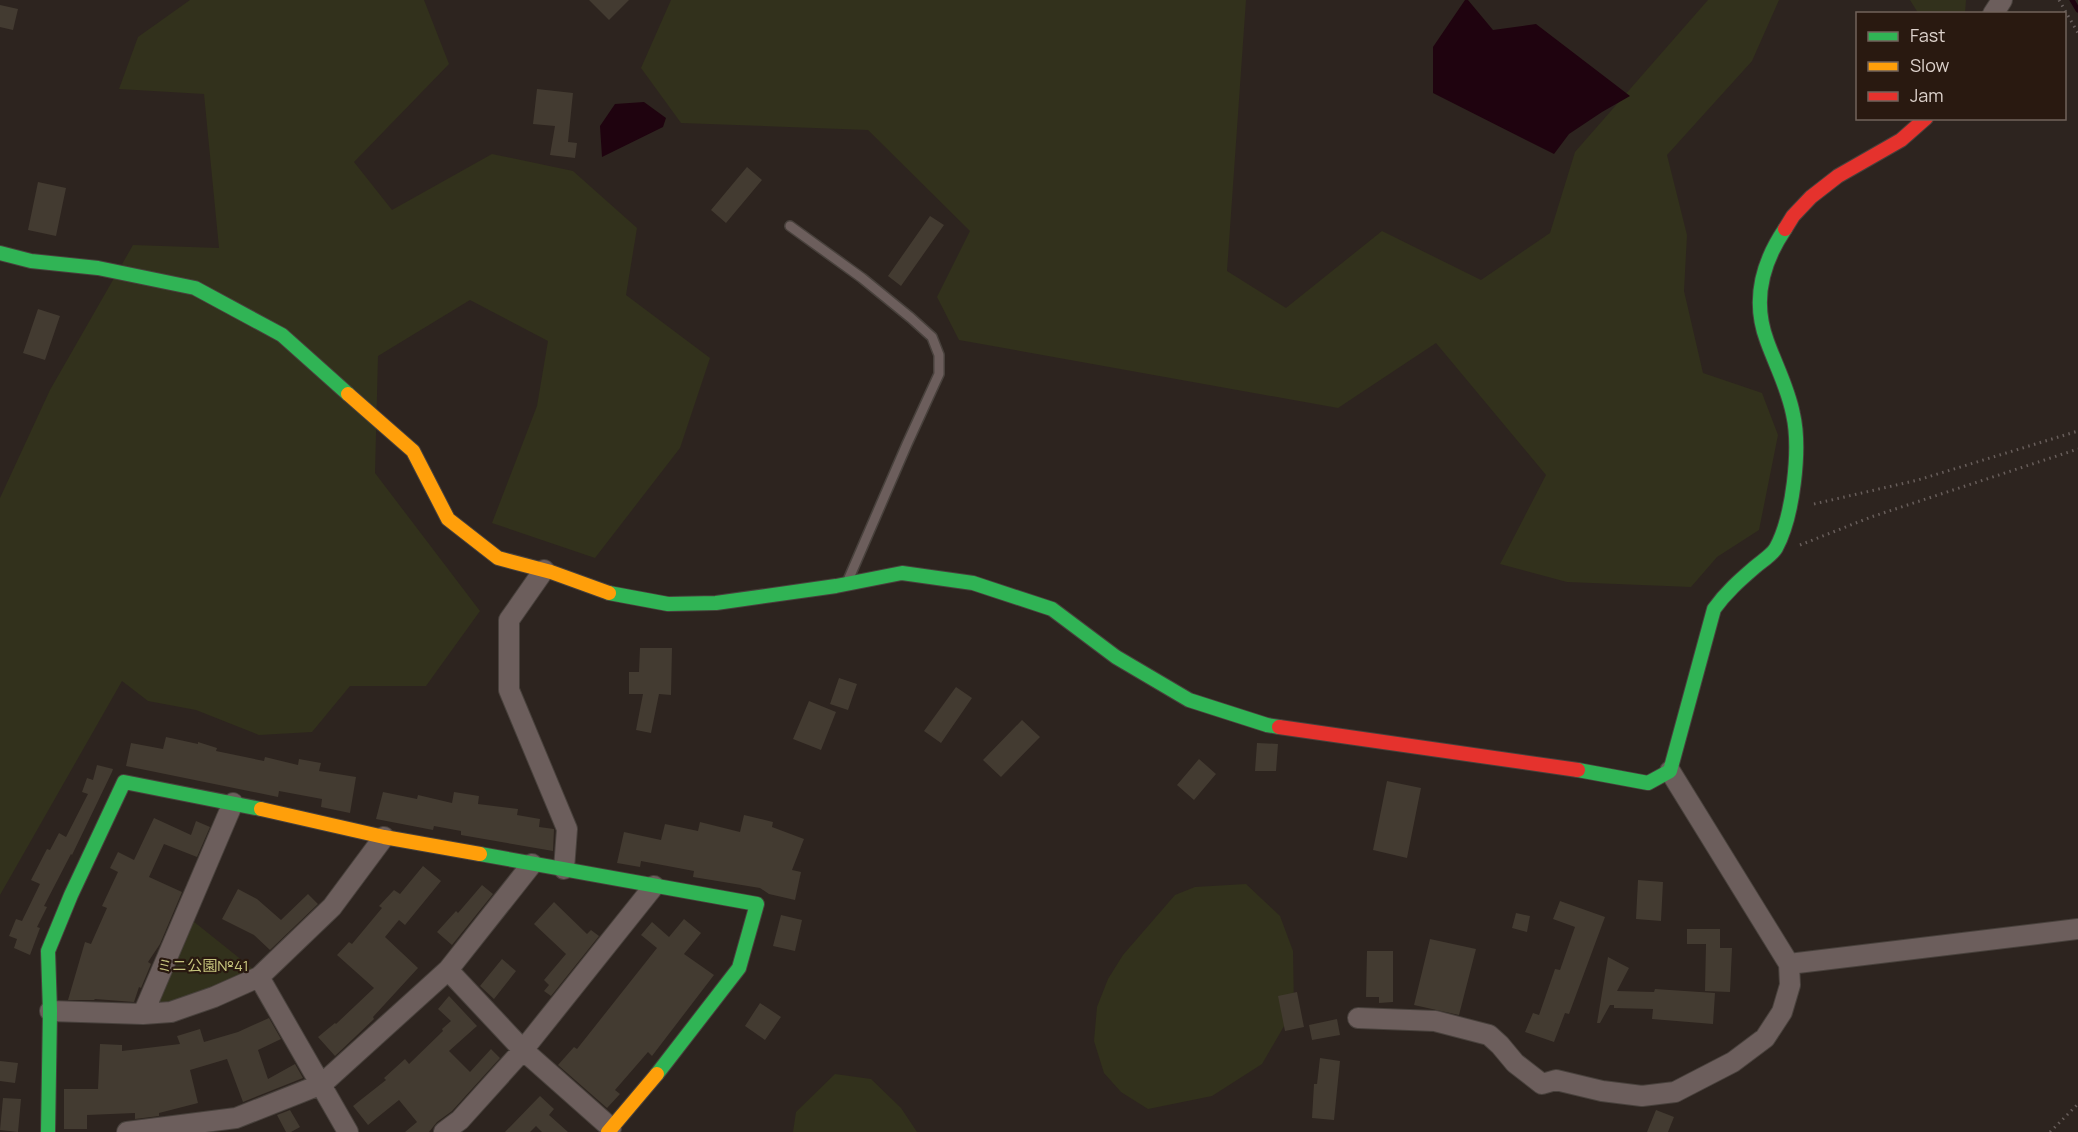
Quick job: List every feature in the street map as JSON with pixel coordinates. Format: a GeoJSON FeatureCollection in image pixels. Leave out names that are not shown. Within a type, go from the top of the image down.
{"type":"FeatureCollection","features":[{"type":"Feature","properties":{"kind":"street"},"geometry":{"type":"LineString","coordinates":[[0,253],[31,261],[98,268],[195,288],[282,335],[413,452],[448,519],[498,558],[544,570],[600,591],[668,604],[716,603],[847,584],[902,573],[973,583],[1052,609],[1116,657],[1189,700],[1267,725],[1552,765],[1648,783],[1670,771],[1714,609],[1726,592],[1775,550],[1790,509],[1796,460],[1794,416],[1783,377],[1766,339],[1760,306],[1762,274],[1772,248],[1794,216],[1811,197],[1838,176],[1901,140],[1924,120]]}},
{"type":"Feature","properties":{"kind":"street"},"geometry":{"type":"LineString","coordinates":[[544,570],[509,620],[509,690],[567,830],[564,869]]}},
{"type":"Feature","properties":{"kind":"street"},"geometry":{"type":"LineString","coordinates":[[1358,1018],[1435,1021],[1489,1035],[1515,1063],[1542,1084],[1556,1080],[1602,1091],[1642,1096],[1675,1092],[1732,1062],[1765,1038],[1782,1012],[1790,985],[1789,964],[1670,771]]}},
{"type":"Feature","properties":{"kind":"street"},"geometry":{"type":"LineString","coordinates":[[48,1132],[50,1011],[48,951],[71,895],[124,782],[233,803],[384,837],[757,904],[739,968],[671,1058],[609,1130],[523,1050],[448,970]]}},
{"type":"Feature","properties":{"kind":"street"},"geometry":{"type":"LineString","coordinates":[[143,1014],[233,803]]}},
{"type":"Feature","properties":{"kind":"street"},"geometry":{"type":"LineString","coordinates":[[50,1011],[143,1014],[171,1012],[214,997],[259,977],[332,907],[384,837]]}},
{"type":"Feature","properties":{"kind":"street"},"geometry":{"type":"LineString","coordinates":[[128,1132],[236,1118],[322,1084],[448,970],[532,864]]}},
{"type":"Feature","properties":{"kind":"street"},"geometry":{"type":"LineString","coordinates":[[444,1132],[460,1120],[523,1050],[654,886]]}},
{"type":"Feature","properties":{"kind":"street"},"geometry":{"type":"LineString","coordinates":[[1789,964],[2078,929]]}},
{"type":"Feature","properties":{"kind":"street"},"geometry":{"type":"LineString","coordinates":[[259,977],[348,1132]]}},
{"type":"Feature","properties":{"kind":"lane"},"geometry":{"type":"LineString","coordinates":[[790,226],[862,278],[911,318],[932,337],[939,356],[939,374],[847,584]]}},
{"type":"Feature","properties":{"kind":"path"},"geometry":{"type":"LineString","coordinates":[[2066,12],[2078,33]]}},
{"type":"Feature","properties":{"kind":"path"},"geometry":{"type":"LineString","coordinates":[[1790,509],[1918,480],[2078,431]]}},
{"type":"Feature","properties":{"kind":"path"},"geometry":{"type":"LineString","coordinates":[[1775,550],[1794,547],[1871,517],[2078,449]]}},
{"type":"Feature","properties":{"kind":"path"},"geometry":{"type":"LineString","coordinates":[[2050,1132],[2078,1104]]}},
{"type":"Feature","properties":{"kind":"green space"},"geometry":{"type":"Polygon","coordinates":[[[190,0],[424,0],[449,64],[354,162],[392,210],[492,154],[573,171],[637,228],[626,295],[710,358],[680,448],[595,558],[492,523],[537,406],[548,341],[470,300],[378,356],[375,473],[480,611],[426,686],[350,686],[312,732],[259,735],[196,710],[148,701],[122,681],[0,895],[0,498],[50,390],[133,245],[219,248],[204,94],[119,89],[138,37],[190,0]]]}},
{"type":"Feature","properties":{"kind":"green space"},"geometry":{"type":"Polygon","coordinates":[[[671,0],[1246,0],[1227,271],[1286,308],[1382,231],[1481,280],[1550,233],[1575,152],[1708,0],[1779,0],[1752,61],[1667,155],[1687,235],[1684,291],[1703,373],[1762,393],[1778,435],[1759,530],[1717,557],[1691,587],[1567,582],[1500,564],[1546,475],[1436,343],[1338,408],[959,340],[937,297],[970,231],[868,130],[681,123],[641,68],[671,0]]]}},
{"type":"Feature","properties":{"kind":"green space"},"geometry":{"type":"Polygon","coordinates":[[[1910,0],[1966,0],[1965,12],[1917,12],[1910,0]]]}},
{"type":"Feature","properties":{"kind":"green space"},"geometry":{"type":"Polygon","coordinates":[[[1246,884],[1280,916],[1293,951],[1294,1009],[1262,1064],[1212,1096],[1148,1109],[1121,1092],[1104,1073],[1094,1041],[1097,1007],[1108,979],[1123,955],[1175,895],[1195,887],[1246,884]]]}},
{"type":"Feature","properties":{"kind":"green space","name":"ミニ公園№41"},"geometry":{"type":"Polygon","coordinates":[[[193,921],[253,969],[218,989],[163,1007],[155,998],[193,921]]]}},
{"type":"Feature","properties":{"kind":"green space"},"geometry":{"type":"Polygon","coordinates":[[[835,1074],[871,1079],[901,1108],[917,1132],[793,1132],[796,1112],[835,1074]]]}},
{"type":"Feature","properties":{"kind":"shaded area"},"geometry":{"type":"Polygon","coordinates":[[[1465,0],[1468,0],[1493,30],[1536,24],[1630,96],[1569,134],[1554,154],[1433,93],[1433,47],[1465,0]]]}},
{"type":"Feature","properties":{"kind":"shaded area"},"geometry":{"type":"Polygon","coordinates":[[[644,102],[666,118],[663,127],[602,157],[600,126],[615,104],[644,102]]]}},
{"type":"Feature","properties":{"kind":"building"},"geometry":{"type":"Polygon","coordinates":[[[589,0],[629,0],[609,20],[589,0]]]}},
{"type":"Feature","properties":{"kind":"building"},"geometry":{"type":"Polygon","coordinates":[[[0,5],[18,9],[13,30],[0,27],[0,5]]]}},
{"type":"Feature","properties":{"kind":"building"},"geometry":{"type":"Polygon","coordinates":[[[537,89],[573,93],[568,142],[577,143],[575,158],[550,155],[555,126],[533,124],[537,89]]]}},
{"type":"Feature","properties":{"kind":"building"},"geometry":{"type":"Polygon","coordinates":[[[747,167],[762,180],[726,223],[711,210],[747,167]]]}},
{"type":"Feature","properties":{"kind":"building"},"geometry":{"type":"Polygon","coordinates":[[[38,182],[66,188],[56,236],[28,230],[38,182]]]}},
{"type":"Feature","properties":{"kind":"building"},"geometry":{"type":"Polygon","coordinates":[[[930,216],[944,225],[901,286],[888,276],[930,216]]]}},
{"type":"Feature","properties":{"kind":"building"},"geometry":{"type":"Polygon","coordinates":[[[38,309],[60,316],[45,360],[23,353],[38,309]]]}},
{"type":"Feature","properties":{"kind":"building"},"geometry":{"type":"Polygon","coordinates":[[[640,648],[672,648],[671,695],[659,694],[651,733],[636,730],[643,694],[629,694],[629,672],[639,672],[640,648]]]}},
{"type":"Feature","properties":{"kind":"building"},"geometry":{"type":"Polygon","coordinates":[[[839,678],[857,684],[848,710],[830,704],[839,678]]]}},
{"type":"Feature","properties":{"kind":"building"},"geometry":{"type":"Polygon","coordinates":[[[956,687],[972,698],[941,743],[924,731],[956,687]]]}},
{"type":"Feature","properties":{"kind":"building"},"geometry":{"type":"Polygon","coordinates":[[[809,701],[836,712],[821,750],[793,739],[809,701]]]}},
{"type":"Feature","properties":{"kind":"building"},"geometry":{"type":"Polygon","coordinates":[[[1022,720],[1040,737],[1001,777],[983,760],[1022,720]]]}},
{"type":"Feature","properties":{"kind":"building"},"geometry":{"type":"Polygon","coordinates":[[[166,737],[198,744],[198,742],[217,748],[216,751],[264,761],[265,757],[298,765],[299,759],[321,763],[319,771],[356,777],[350,813],[321,807],[322,799],[279,791],[278,797],[126,766],[131,743],[163,749],[166,737]]]}},
{"type":"Feature","properties":{"kind":"building"},"geometry":{"type":"Polygon","coordinates":[[[1257,743],[1278,744],[1276,771],[1255,771],[1257,743]]]}},
{"type":"Feature","properties":{"kind":"building"},"geometry":{"type":"Polygon","coordinates":[[[1199,759],[1216,774],[1194,800],[1177,785],[1199,759]]]}},
{"type":"Feature","properties":{"kind":"building"},"geometry":{"type":"Polygon","coordinates":[[[97,765],[113,769],[72,855],[44,906],[47,907],[37,927],[40,928],[30,955],[14,948],[17,939],[9,936],[16,919],[22,921],[40,884],[31,880],[47,849],[50,850],[59,833],[66,837],[88,794],[82,792],[87,778],[93,780],[97,765]]]}},
{"type":"Feature","properties":{"kind":"building"},"geometry":{"type":"Polygon","coordinates":[[[1387,781],[1421,788],[1407,858],[1373,850],[1387,781]]]}},
{"type":"Feature","properties":{"kind":"building"},"geometry":{"type":"Polygon","coordinates":[[[383,792],[417,799],[418,795],[452,803],[454,792],[479,796],[478,804],[518,809],[517,815],[540,819],[539,827],[554,829],[553,851],[461,835],[461,831],[434,826],[433,830],[376,819],[383,792]]]}},
{"type":"Feature","properties":{"kind":"building"},"geometry":{"type":"Polygon","coordinates":[[[744,815],[773,822],[772,827],[804,839],[792,870],[801,872],[795,900],[769,894],[760,888],[693,877],[694,871],[641,861],[640,867],[617,863],[624,832],[661,840],[665,824],[698,831],[700,822],[740,832],[744,815]]]}},
{"type":"Feature","properties":{"kind":"building"},"geometry":{"type":"Polygon","coordinates":[[[154,818],[191,835],[196,821],[210,827],[197,857],[164,844],[149,877],[182,892],[160,944],[148,962],[151,964],[141,988],[139,987],[134,1002],[95,999],[68,1000],[85,942],[91,944],[107,908],[102,906],[118,872],[110,868],[118,852],[134,860],[154,818]]]}},
{"type":"Feature","properties":{"kind":"building"},"geometry":{"type":"Polygon","coordinates":[[[423,866],[441,881],[405,925],[399,920],[385,937],[418,968],[373,1017],[374,1019],[335,1056],[318,1037],[336,1024],[374,988],[337,955],[349,942],[352,944],[382,908],[379,906],[394,890],[400,894],[423,866]]]}},
{"type":"Feature","properties":{"kind":"building"},"geometry":{"type":"Polygon","coordinates":[[[1638,880],[1663,882],[1661,921],[1636,919],[1638,880]]]}},
{"type":"Feature","properties":{"kind":"building"},"geometry":{"type":"Polygon","coordinates":[[[482,885],[493,894],[452,945],[437,932],[456,911],[458,913],[482,885]]]}},
{"type":"Feature","properties":{"kind":"building"},"geometry":{"type":"Polygon","coordinates":[[[238,889],[257,899],[281,920],[308,894],[318,904],[270,950],[254,935],[222,919],[238,889]]]}},
{"type":"Feature","properties":{"kind":"building"},"geometry":{"type":"Polygon","coordinates":[[[1560,901],[1605,917],[1569,1014],[1565,1013],[1554,1042],[1525,1032],[1533,1013],[1539,1015],[1555,969],[1560,970],[1575,927],[1553,919],[1560,901]]]}},
{"type":"Feature","properties":{"kind":"building"},"geometry":{"type":"Polygon","coordinates":[[[554,902],[587,934],[591,930],[599,936],[551,996],[544,991],[549,985],[544,980],[566,954],[534,924],[554,902]]]}},
{"type":"Feature","properties":{"kind":"building"},"geometry":{"type":"Polygon","coordinates":[[[1516,913],[1530,916],[1527,932],[1512,928],[1516,913]]]}},
{"type":"Feature","properties":{"kind":"building"},"geometry":{"type":"Polygon","coordinates":[[[781,915],[802,920],[795,951],[773,946],[781,915]]]}},
{"type":"Feature","properties":{"kind":"building"},"geometry":{"type":"Polygon","coordinates":[[[684,919],[701,933],[684,954],[714,975],[652,1056],[648,1052],[615,1090],[620,1094],[607,1108],[558,1065],[574,1047],[577,1049],[657,948],[641,935],[652,922],[669,937],[684,919]]]}},
{"type":"Feature","properties":{"kind":"building"},"geometry":{"type":"Polygon","coordinates":[[[1687,929],[1720,929],[1720,948],[1732,948],[1730,992],[1705,991],[1706,944],[1687,944],[1687,929]]]}},
{"type":"Feature","properties":{"kind":"building"},"geometry":{"type":"Polygon","coordinates":[[[1430,939],[1476,949],[1459,1015],[1414,1005],[1430,939]]]}},
{"type":"Feature","properties":{"kind":"building"},"geometry":{"type":"Polygon","coordinates":[[[1367,951],[1393,951],[1393,1002],[1379,1003],[1379,997],[1366,997],[1367,951]]]}},
{"type":"Feature","properties":{"kind":"building"},"geometry":{"type":"Polygon","coordinates":[[[1608,957],[1629,968],[1617,991],[1654,992],[1655,989],[1715,993],[1713,1024],[1652,1019],[1653,1009],[1614,1008],[1614,1005],[1610,1005],[1600,1023],[1597,1023],[1608,957]]]}},
{"type":"Feature","properties":{"kind":"building"},"geometry":{"type":"Polygon","coordinates":[[[502,959],[516,971],[494,999],[480,986],[502,959]]]}},
{"type":"Feature","properties":{"kind":"building"},"geometry":{"type":"Polygon","coordinates":[[[1297,992],[1304,1027],[1285,1031],[1278,996],[1297,992]]]}},
{"type":"Feature","properties":{"kind":"building"},"geometry":{"type":"Polygon","coordinates":[[[449,996],[477,1026],[449,1051],[470,1072],[491,1049],[500,1058],[452,1111],[437,1122],[429,1132],[405,1132],[417,1122],[399,1100],[368,1125],[353,1106],[386,1080],[384,1078],[405,1059],[409,1064],[443,1031],[442,1029],[451,1021],[438,1009],[449,996]]]}},
{"type":"Feature","properties":{"kind":"building"},"geometry":{"type":"Polygon","coordinates":[[[760,1003],[781,1017],[765,1040],[745,1026],[760,1003]]]}},
{"type":"Feature","properties":{"kind":"building"},"geometry":{"type":"Polygon","coordinates":[[[269,1018],[281,1039],[258,1050],[268,1079],[295,1064],[303,1078],[243,1102],[227,1059],[190,1070],[198,1103],[159,1113],[159,1116],[135,1119],[135,1113],[87,1115],[87,1129],[64,1129],[64,1089],[98,1089],[100,1044],[122,1045],[122,1051],[180,1044],[177,1036],[200,1029],[204,1042],[238,1032],[269,1018]]]}},
{"type":"Feature","properties":{"kind":"building"},"geometry":{"type":"Polygon","coordinates":[[[1337,1019],[1340,1035],[1312,1040],[1309,1025],[1337,1019]]]}},
{"type":"Feature","properties":{"kind":"building"},"geometry":{"type":"Polygon","coordinates":[[[1320,1058],[1340,1061],[1334,1120],[1312,1118],[1314,1084],[1317,1084],[1320,1058]]]}},
{"type":"Feature","properties":{"kind":"building"},"geometry":{"type":"Polygon","coordinates":[[[0,1061],[18,1063],[15,1083],[0,1081],[0,1061]]]}},
{"type":"Feature","properties":{"kind":"building"},"geometry":{"type":"Polygon","coordinates":[[[540,1096],[554,1109],[549,1115],[568,1132],[542,1132],[536,1126],[530,1132],[505,1132],[540,1096]]]}},
{"type":"Feature","properties":{"kind":"building"},"geometry":{"type":"Polygon","coordinates":[[[3,1098],[21,1099],[18,1132],[0,1130],[3,1098]]]}},
{"type":"Feature","properties":{"kind":"building"},"geometry":{"type":"Polygon","coordinates":[[[290,1110],[300,1127],[286,1132],[277,1115],[290,1110]]]}},
{"type":"Feature","properties":{"kind":"building"},"geometry":{"type":"Polygon","coordinates":[[[1656,1110],[1674,1117],[1668,1132],[1647,1132],[1656,1110]]]}},
{"type":"Feature","properties":{"kind":"waterway"},"geometry":{"type":"LineString","coordinates":[[2072,0],[2078,10]]}},
{"type":"Feature","properties":{"kind":"traffic: fast"},"geometry":{"type":"LineString","coordinates":[[1578,770],[1648,783],[1670,771],[1714,609],[1733,586],[1772,553],[1782,535],[1794,482],[1795,429],[1788,395],[1763,326],[1760,297],[1770,255],[1785,229]]}},
{"type":"Feature","properties":{"kind":"traffic: fast"},"geometry":{"type":"LineString","coordinates":[[0,253],[31,261],[98,268],[195,288],[282,335],[348,394]]}},
{"type":"Feature","properties":{"kind":"traffic: fast"},"geometry":{"type":"LineString","coordinates":[[609,593],[668,604],[716,603],[836,586],[902,573],[973,583],[1052,609],[1116,657],[1189,700],[1279,727]]}},
{"type":"Feature","properties":{"kind":"traffic: fast"},"geometry":{"type":"LineString","coordinates":[[48,1132],[50,1011],[48,951],[71,895],[124,782],[261,809]]}},
{"type":"Feature","properties":{"kind":"traffic: fast"},"geometry":{"type":"LineString","coordinates":[[480,854],[757,904],[739,968],[657,1074]]}},
{"type":"Feature","properties":{"kind":"traffic: slow"},"geometry":{"type":"LineString","coordinates":[[348,394],[413,451],[448,519],[498,558],[551,572],[609,593]]}},
{"type":"Feature","properties":{"kind":"traffic: slow"},"geometry":{"type":"LineString","coordinates":[[261,809],[384,837],[480,854]]}},
{"type":"Feature","properties":{"kind":"traffic: slow"},"geometry":{"type":"LineString","coordinates":[[608,1132],[657,1074]]}},
{"type":"Feature","properties":{"kind":"traffic: jam"},"geometry":{"type":"LineString","coordinates":[[1785,229],[1793,216],[1811,197],[1838,176],[1901,140],[1924,120]]}},
{"type":"Feature","properties":{"kind":"traffic: jam"},"geometry":{"type":"LineString","coordinates":[[1279,727],[1578,770]]}}]}
